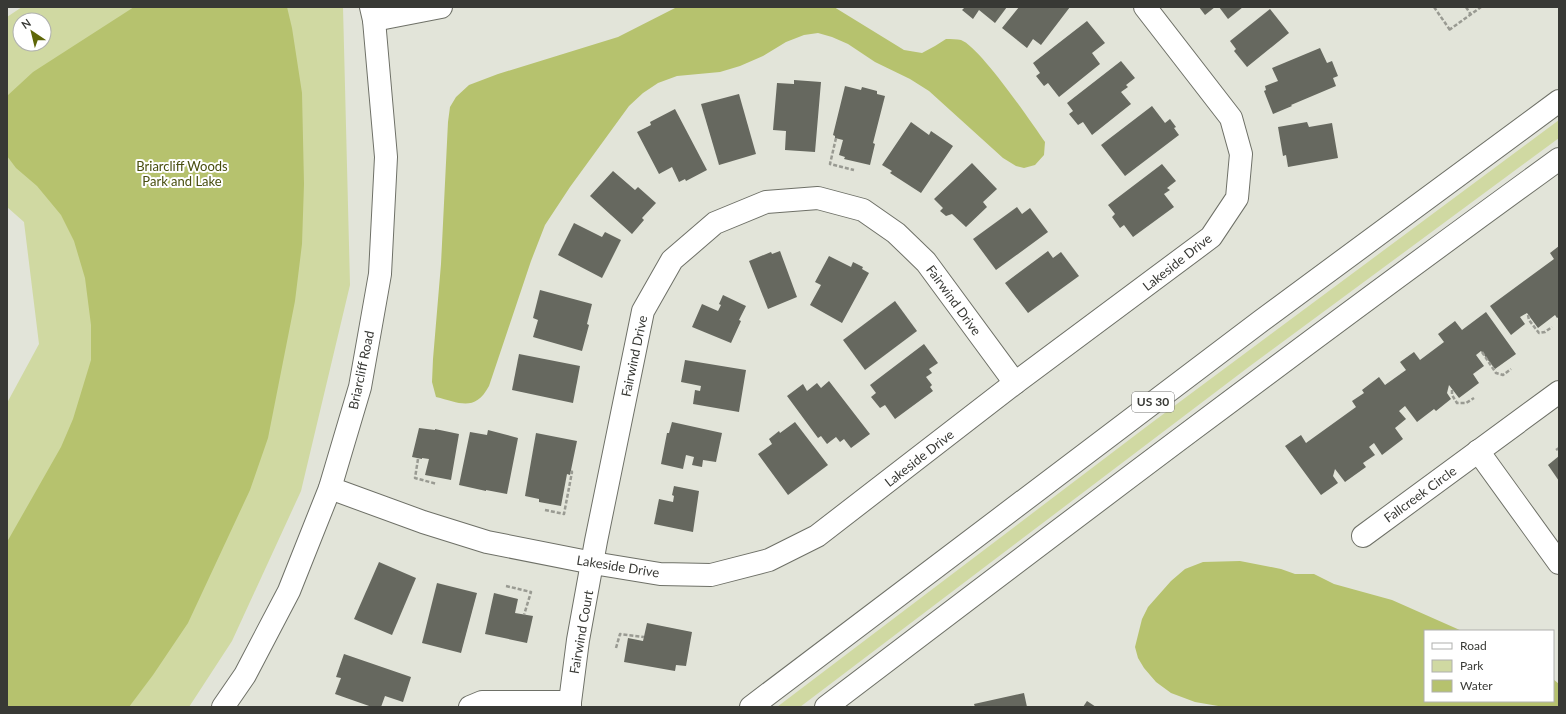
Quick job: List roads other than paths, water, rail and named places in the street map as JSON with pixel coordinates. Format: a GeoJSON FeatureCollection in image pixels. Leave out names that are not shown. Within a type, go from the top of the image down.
{"type":"FeatureCollection","features":[{"type":"Feature","properties":{"kind":"street"},"geometry":{"type":"LineString","coordinates":[[372,14],[441,7]]}},
{"type":"Feature","properties":{"kind":"street","name":"Lakeside Drive"},"geometry":{"type":"LineString","coordinates":[[330,488],[423,522],[487,542],[593,563],[660,574],[711,575],[769,560],[817,536],[1015,383],[1211,238],[1237,198],[1241,154],[1231,118],[1145,7]]}},
{"type":"Feature","properties":{"kind":"street","name":"Briarcliff Road"},"geometry":{"type":"LineString","coordinates":[[224,707],[245,675],[289,591],[330,488],[360,387],[380,274],[386,157],[372,14]]}},
{"type":"Feature","properties":{"kind":"street","name":"US 30"},"geometry":{"type":"LineString","coordinates":[[751,707],[1261,321],[1559,101]]}},
{"type":"Feature","properties":{"kind":"street"},"geometry":{"type":"LineString","coordinates":[[826,707],[1072,520],[1413,265],[1559,159]]}},
{"type":"Feature","properties":{"kind":"street","name":"Fairwind Drive"},"geometry":{"type":"LineString","coordinates":[[593,563],[596,541],[643,311],[672,260],[715,223],[766,202],[818,198],[863,210],[896,233],[926,262],[1015,383]]}},
{"type":"Feature","properties":{"kind":"street","name":"Fallcreek Circle"},"geometry":{"type":"LineString","coordinates":[[1363,536],[1559,392]]}},
{"type":"Feature","properties":{"kind":"street"},"geometry":{"type":"LineString","coordinates":[[1478,451],[1559,563]]}},
{"type":"Feature","properties":{"kind":"street","name":"Fairwind Court"},"geometry":{"type":"LineString","coordinates":[[470,707],[482,702],[570,704],[578,640],[593,563]]}},
{"type":"Feature","properties":{"kind":"water","name":"Briarcliff Woods Park and Lake"},"geometry":{"type":"Polygon","coordinates":[[[134,7],[287,7],[292,28],[302,93],[304,184],[302,244],[295,301],[268,438],[250,490],[188,623],[153,675],[129,707],[7,707],[7,542],[61,447],[73,419],[91,360],[91,325],[85,278],[74,241],[61,215],[37,186],[16,168],[7,156],[7,96],[33,72],[134,7]]]}},
{"type":"Feature","properties":{"kind":"water"},"geometry":{"type":"Polygon","coordinates":[[[677,7],[834,7],[904,50],[922,53],[946,39],[961,40],[980,56],[1017,103],[1045,142],[1044,155],[1035,165],[1024,168],[1016,166],[1003,158],[929,91],[910,79],[875,62],[848,44],[818,33],[804,35],[786,42],[763,56],[740,66],[720,72],[677,76],[658,83],[643,93],[629,106],[570,187],[545,225],[531,261],[489,386],[484,394],[478,400],[466,404],[436,397],[432,382],[433,359],[441,264],[448,122],[450,107],[456,97],[469,85],[498,74],[618,37],[677,7]]]}},
{"type":"Feature","properties":{"kind":"water"},"geometry":{"type":"Polygon","coordinates":[[[1240,561],[1281,569],[1295,574],[1314,574],[1334,584],[1392,600],[1460,630],[1424,630],[1424,702],[1554,702],[1554,680],[1559,684],[1559,707],[1224,707],[1195,702],[1171,693],[1156,682],[1144,668],[1138,658],[1135,647],[1142,619],[1148,607],[1171,581],[1185,569],[1203,562],[1240,561]]]}}]}
